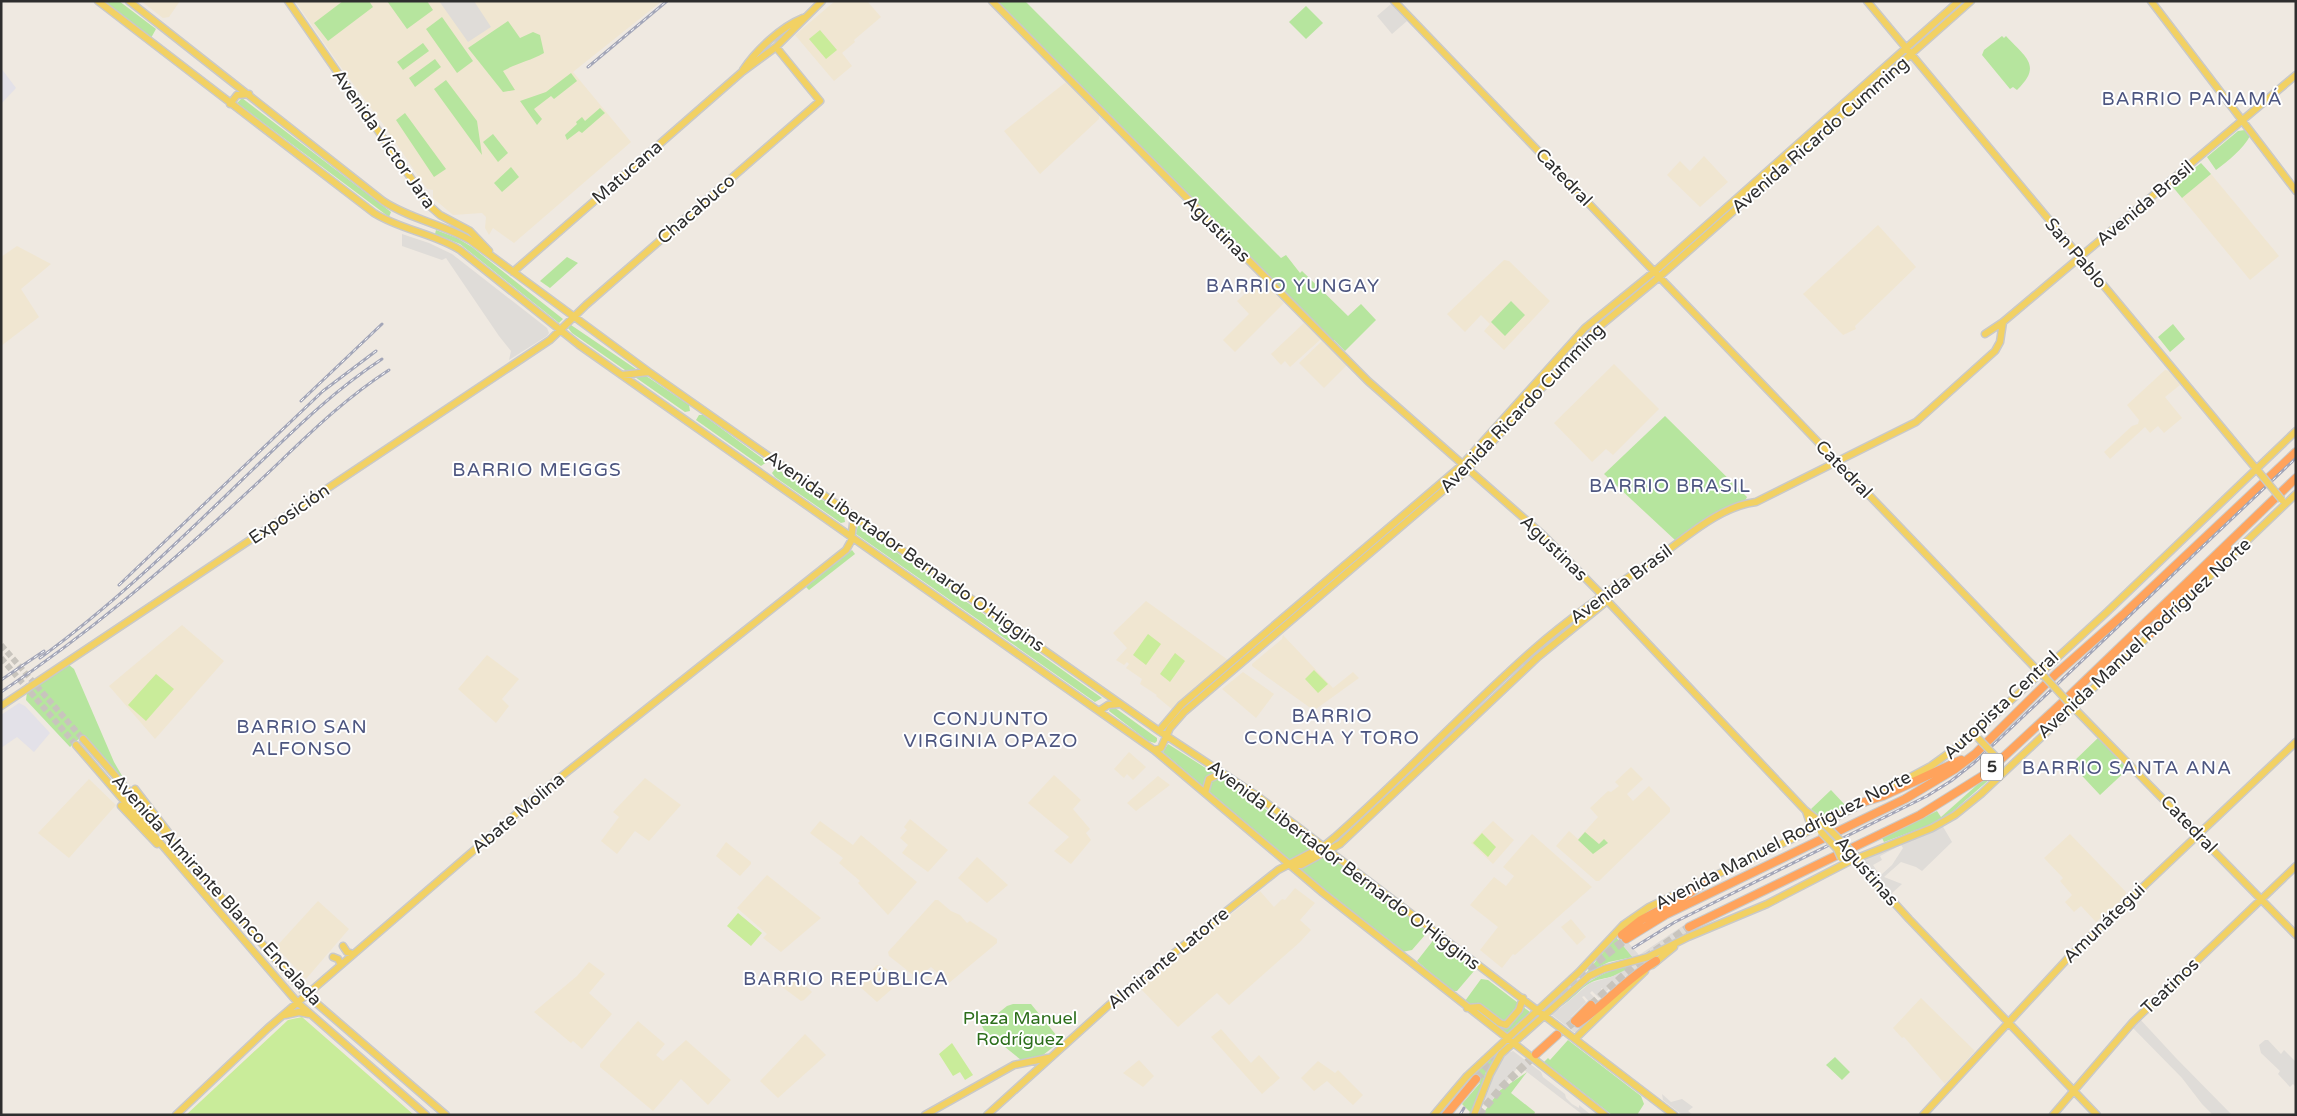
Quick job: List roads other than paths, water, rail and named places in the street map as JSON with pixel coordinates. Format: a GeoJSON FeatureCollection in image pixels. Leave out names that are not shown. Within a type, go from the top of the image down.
{"type":"FeatureCollection","features":[{"type":"Feature","properties":{"kind":"highway"},"geometry":{"type":"LineString","coordinates":[[2276,470],[2296,447]]}},
{"type":"Feature","properties":{"kind":"highway","name":"Autopista Central"},"geometry":{"type":"LineString","coordinates":[[1716,875],[1692,893],[1641,920],[1624,937],[1665,914],[1910,797],[1945,776],[1974,754],[2056,674],[2125,613],[2296,452]]}},
{"type":"Feature","properties":{"kind":"highway","name":"5"},"geometry":{"type":"LineString","coordinates":[[1689,927],[1920,815],[1974,782],[2063,702],[2296,478]]}},
{"type":"Feature","properties":{"kind":"highway"},"geometry":{"type":"LineString","coordinates":[[2150,634],[2166,612],[2203,577],[2241,530]]}},
{"type":"Feature","properties":{"kind":"highway"},"geometry":{"type":"LineString","coordinates":[[1864,802],[1908,785],[1974,754]]}},
{"type":"Feature","properties":{"kind":"highway"},"geometry":{"type":"LineString","coordinates":[[1591,1005],[1576,1022],[1602,1006],[1638,972],[1656,961]]}},
{"type":"Feature","properties":{"kind":"highway"},"geometry":{"type":"LineString","coordinates":[[1536,1054],[1557,1035]]}},
{"type":"Feature","properties":{"kind":"highway"},"geometry":{"type":"LineString","coordinates":[[1446,1115],[1476,1079]]}},
{"type":"Feature","properties":{"kind":"main road","name":"Avenida Libertador Bernardo O'Higgins"},"geometry":{"type":"LineString","coordinates":[[98,1],[230,104],[380,216],[402,228],[437,239],[460,250],[560,331],[1154,750],[1288,864],[1467,1008],[1605,1115]]}},
{"type":"Feature","properties":{"kind":"main road","name":"Avenida Libertador Bernardo O'Higgins"},"geometry":{"type":"LineString","coordinates":[[129,1],[250,94],[390,206],[406,215],[460,234],[497,259],[649,372],[1120,704],[1256,795],[1576,1038],[1674,1115]]}},
{"type":"Feature","properties":{"kind":"main road","name":"Avenida Víctor Jara"},"geometry":{"type":"LineString","coordinates":[[288,1],[430,207],[440,215],[470,231],[497,259]]}},
{"type":"Feature","properties":{"kind":"main road","name":"Matucana"},"geometry":{"type":"LineString","coordinates":[[513,272],[742,72],[776,47],[822,1]]}},
{"type":"Feature","properties":{"kind":"main road","name":"Agustinas"},"geometry":{"type":"LineString","coordinates":[[992,1],[1368,381],[1543,535],[1608,601],[1805,810],[1855,855],[1886,894],[2097,1115]]}},
{"type":"Feature","properties":{"kind":"main road","name":"Catedral"},"geometry":{"type":"LineString","coordinates":[[1394,1],[2042,675],[2296,935]]}},
{"type":"Feature","properties":{"kind":"main road","name":"San Pablo"},"geometry":{"type":"LineString","coordinates":[[1867,1],[2284,502]]}},
{"type":"Feature","properties":{"kind":"main road","name":"Avenida Ricardo Cumming"},"geometry":{"type":"LineString","coordinates":[[1154,750],[1161,748],[1169,729],[1177,719],[1465,466],[1593,332],[1959,1]]}},
{"type":"Feature","properties":{"kind":"main road","name":"Avenida Ricardo Cumming"},"geometry":{"type":"LineString","coordinates":[[1159,731],[1180,705],[1465,466],[1550,366],[1589,325],[1657,274],[1971,1]]}},
{"type":"Feature","properties":{"kind":"main road"},"geometry":{"type":"LineString","coordinates":[[2151,1],[2296,191]]}},
{"type":"Feature","properties":{"kind":"main road","name":"Matucana"},"geometry":{"type":"LineString","coordinates":[[742,72],[752,58],[776,36],[792,23],[804,17]]}},
{"type":"Feature","properties":{"kind":"main road"},"geometry":{"type":"LineString","coordinates":[[776,36],[776,47]]}},
{"type":"Feature","properties":{"kind":"main road","name":"Chacabuco"},"geometry":{"type":"LineString","coordinates":[[573,317],[820,101],[776,47]]}},
{"type":"Feature","properties":{"kind":"main road","name":"Avenida Brasil"},"geometry":{"type":"LineString","coordinates":[[1327,848],[1532,651],[1602,595],[1694,532],[1730,510],[1756,502],[1921,419],[1995,351],[2000,342],[2003,322],[2296,75]]}},
{"type":"Feature","properties":{"kind":"main road"},"geometry":{"type":"LineString","coordinates":[[230,104],[237,95],[250,94]]}},
{"type":"Feature","properties":{"kind":"main road","name":"Exposición"},"geometry":{"type":"LineString","coordinates":[[1,706],[525,357],[560,331],[573,317]]}},
{"type":"Feature","properties":{"kind":"main road"},"geometry":{"type":"LineString","coordinates":[[1985,334],[2003,322]]}},
{"type":"Feature","properties":{"kind":"main road"},"geometry":{"type":"LineString","coordinates":[[1550,366],[1556,372]]}},
{"type":"Feature","properties":{"kind":"main road"},"geometry":{"type":"LineString","coordinates":[[622,375],[649,372]]}},
{"type":"Feature","properties":{"kind":"main road","name":"Avenida Manuel Rodríguez Norte"},"geometry":{"type":"LineString","coordinates":[[1434,1115],[1467,1076],[1589,963],[1616,931],[1630,918],[1654,904],[1815,828],[1824,828],[1864,802],[1931,766],[1974,738],[2258,470],[2296,431]]}},
{"type":"Feature","properties":{"kind":"main road","name":"Avenida Manuel Rodríguez Norte"},"geometry":{"type":"LineString","coordinates":[[1474,1115],[1494,1065],[1512,1043],[1583,980],[1595,972],[1648,957],[1688,937],[1767,904],[1839,867],[1855,855],[1932,828],[1951,818],[1969,804],[2071,705],[2150,634],[2284,502],[2296,494]]}},
{"type":"Feature","properties":{"kind":"main road","name":"Abate Molina"},"geometry":{"type":"LineString","coordinates":[[176,1115],[353,954],[538,795],[846,550],[850,545],[854,515]]}},
{"type":"Feature","properties":{"kind":"main road","name":"Avenida Brasil"},"geometry":{"type":"LineString","coordinates":[[1288,864],[1301,865],[1348,837],[1538,657],[1608,601]]}},
{"type":"Feature","properties":{"kind":"main road"},"geometry":{"type":"LineString","coordinates":[[1212,678],[1216,684]]}},
{"type":"Feature","properties":{"kind":"main road"},"geometry":{"type":"LineString","coordinates":[[1099,711],[1108,705],[1120,704]]}},
{"type":"Feature","properties":{"kind":"main road"},"geometry":{"type":"LineString","coordinates":[[1974,738],[1998,760],[2000,772]]}},
{"type":"Feature","properties":{"kind":"main road","name":"Avenida Almirante Blanco Encalada"},"geometry":{"type":"LineString","coordinates":[[82,739],[307,995],[446,1115]]}},
{"type":"Feature","properties":{"kind":"main road","name":"Amunátegui"},"geometry":{"type":"LineString","coordinates":[[1922,1115],[2070,956],[2296,742]]}},
{"type":"Feature","properties":{"kind":"main road","name":"Avenida Almirante Blanco Encalada"},"geometry":{"type":"LineString","coordinates":[[76,745],[298,1003],[426,1115]]}},
{"type":"Feature","properties":{"kind":"main road"},"geometry":{"type":"LineString","coordinates":[[1205,794],[1209,779],[1222,772]]}},
{"type":"Feature","properties":{"kind":"main road"},"geometry":{"type":"LineString","coordinates":[[136,789],[163,823],[173,842]]}},
{"type":"Feature","properties":{"kind":"main road"},"geometry":{"type":"LineString","coordinates":[[121,806],[146,834],[167,850]]}},
{"type":"Feature","properties":{"kind":"main road"},"geometry":{"type":"LineString","coordinates":[[1805,810],[1810,824],[1807,832]]}},
{"type":"Feature","properties":{"kind":"main road"},"geometry":{"type":"LineString","coordinates":[[1824,828],[1839,852],[1841,858],[1839,867]]}},
{"type":"Feature","properties":{"kind":"main road","name":"Almirante Latorre"},"geometry":{"type":"LineString","coordinates":[[987,1115],[1109,1005],[1288,864]]}},
{"type":"Feature","properties":{"kind":"main road","name":"Teatinos"},"geometry":{"type":"LineString","coordinates":[[2053,1115],[2133,1022],[2296,866]]}},
{"type":"Feature","properties":{"kind":"main road"},"geometry":{"type":"LineString","coordinates":[[1576,1038],[1656,961],[1688,937]]}},
{"type":"Feature","properties":{"kind":"main road"},"geometry":{"type":"LineString","coordinates":[[343,946],[347,952],[353,954]]}},
{"type":"Feature","properties":{"kind":"main road"},"geometry":{"type":"LineString","coordinates":[[333,957],[338,959],[341,965]]}},
{"type":"Feature","properties":{"kind":"main road"},"geometry":{"type":"LineString","coordinates":[[1467,1008],[1479,1006],[1500,1023],[1506,1024],[1519,1010],[1523,998]]}},
{"type":"Feature","properties":{"kind":"main road"},"geometry":{"type":"LineString","coordinates":[[284,1015],[299,1012],[310,1014]]}},
{"type":"Feature","properties":{"kind":"main road","name":"Almirante Latorre"},"geometry":{"type":"LineString","coordinates":[[925,1115],[1010,1067],[1022,1063],[1040,1061],[1052,1055]]}},
{"type":"Feature","properties":{"kind":"main road"},"geometry":{"type":"LineString","coordinates":[[393,1087],[402,1077]]}},
{"type":"Feature","properties":{"kind":"tunnel"},"geometry":{"type":"LineString","coordinates":[[1,645],[83,739]]}},
{"type":"Feature","properties":{"kind":"tunnel"},"geometry":{"type":"LineString","coordinates":[[1,658],[76,745]]}},
{"type":"Feature","properties":{"kind":"tunnel"},"geometry":{"type":"LineString","coordinates":[[1591,1005],[1633,967],[1689,927]]}},
{"type":"Feature","properties":{"kind":"tunnel"},"geometry":{"type":"LineString","coordinates":[[1545,1011],[1597,962],[1626,939]]}},
{"type":"Feature","properties":{"kind":"tunnel"},"geometry":{"type":"LineString","coordinates":[[1559,1034],[1575,1021]]}},
{"type":"Feature","properties":{"kind":"tunnel"},"geometry":{"type":"LineString","coordinates":[[1478,1115],[1503,1086],[1536,1054]]}},
{"type":"Feature","properties":{"kind":"tunnel"},"geometry":{"type":"LineString","coordinates":[[1476,1079],[1499,1055]]}},
{"type":"Feature","properties":{"kind":"railway"},"geometry":{"type":"LineString","coordinates":[[588,67],[667,1]]}},
{"type":"Feature","properties":{"kind":"railway"},"geometry":{"type":"LineString","coordinates":[[301,401],[382,324]]}},
{"type":"Feature","properties":{"kind":"railway"},"geometry":{"type":"LineString","coordinates":[[119,585],[323,391],[376,351]]}},
{"type":"Feature","properties":{"kind":"railway"},"geometry":{"type":"LineString","coordinates":[[40,658],[94,616],[145,572],[327,401],[382,359]]}},
{"type":"Feature","properties":{"kind":"railway"},"geometry":{"type":"LineString","coordinates":[[1,692],[64,648],[154,576],[330,415],[389,370]]}},
{"type":"Feature","properties":{"kind":"railway"},"geometry":{"type":"LineString","coordinates":[[1633,948],[1675,922],[1927,796],[1951,781],[1974,763],[2296,458]]}},
{"type":"Feature","properties":{"kind":"railway"},"geometry":{"type":"LineString","coordinates":[[1,680],[44,651]]}},
{"type":"Feature","properties":{"kind":"railway"},"geometry":{"type":"LineString","coordinates":[[1460,1115],[1464,1108]]}},
{"type":"Feature","properties":{"kind":"district","name":"BARRIO PANAMÁ"},"geometry":{"type":"Point","coordinates":[2192,99]}},
{"type":"Feature","properties":{"kind":"district","name":"BARRIO YUNGAY"},"geometry":{"type":"Point","coordinates":[1293,286]}},
{"type":"Feature","properties":{"kind":"district","name":"BARRIO MEIGGS"},"geometry":{"type":"Point","coordinates":[537,470]}},
{"type":"Feature","properties":{"kind":"district","name":"BARRIO BRASIL"},"geometry":{"type":"Point","coordinates":[1670,486]}},
{"type":"Feature","properties":{"kind":"district","name":"BARRIO CONCHA Y TORO"},"geometry":{"type":"Point","coordinates":[1332,727]}},
{"type":"Feature","properties":{"kind":"district","name":"CONJUNTO VIRGINIA OPAZO"},"geometry":{"type":"Point","coordinates":[991,730]}},
{"type":"Feature","properties":{"kind":"district","name":"BARRIO SAN ALFONSO"},"geometry":{"type":"Point","coordinates":[302,738]}},
{"type":"Feature","properties":{"kind":"district","name":"BARRIO SANTA ANA"},"geometry":{"type":"Point","coordinates":[2127,768]}},
{"type":"Feature","properties":{"kind":"district","name":"BARRIO REPÚBLICA"},"geometry":{"type":"Point","coordinates":[846,979]}},
{"type":"Feature","properties":{"kind":"park label","name":"Plaza Manuel Rodríguez"},"geometry":{"type":"Point","coordinates":[1020,1028]}}]}
